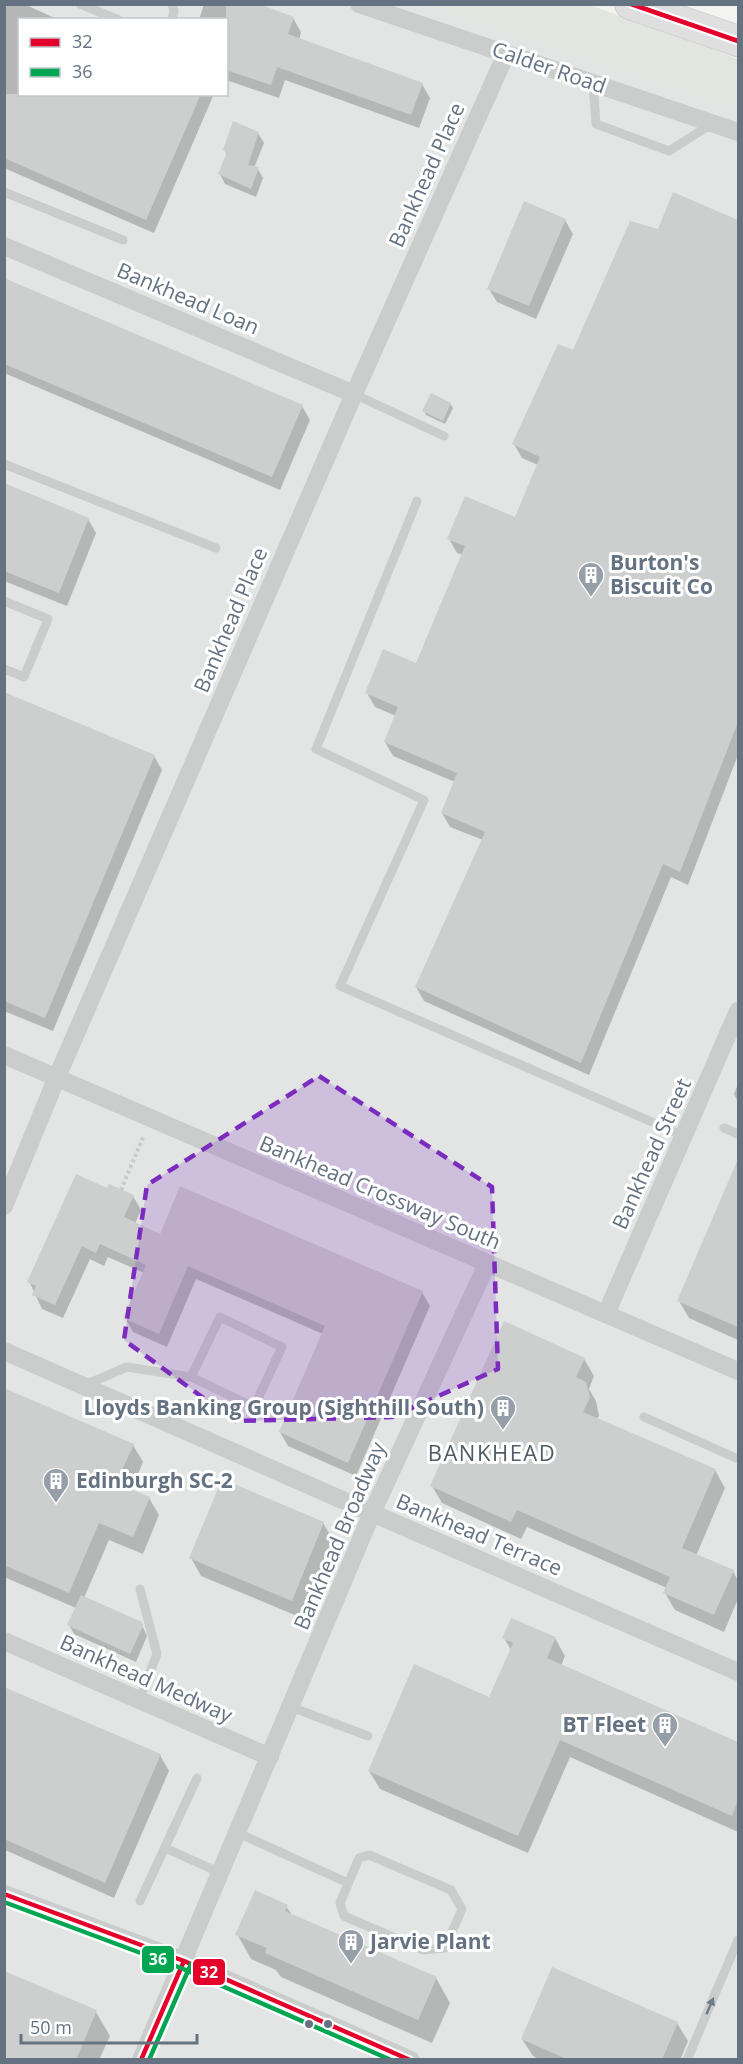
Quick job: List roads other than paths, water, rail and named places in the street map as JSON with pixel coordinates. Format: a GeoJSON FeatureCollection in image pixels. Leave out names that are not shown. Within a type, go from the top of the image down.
{"type":"FeatureCollection","features":[{"type":"Feature","properties":{"kind":"main road"},"geometry":{"type":"LineString","coordinates":[[630,4],[738,41]]}},
{"type":"Feature","properties":{"kind":"street","name":"Calder Road"},"geometry":{"type":"LineString","coordinates":[[359,4],[738,132]]}},
{"type":"Feature","properties":{"kind":"street","name":"Bankhead Place"},"geometry":{"type":"LineString","coordinates":[[4,1206],[57,1077],[354,394],[506,54]]}},
{"type":"Feature","properties":{"kind":"street","name":"Bankhead Loan"},"geometry":{"type":"LineString","coordinates":[[4,246],[354,394]]}},
{"type":"Feature","properties":{"kind":"street","name":"Bankhead Street"},"geometry":{"type":"LineString","coordinates":[[606,1314],[738,1011]]}},
{"type":"Feature","properties":{"kind":"street","name":"Bankhead Crossway South"},"geometry":{"type":"LineString","coordinates":[[4,1055],[738,1371]]}},
{"type":"Feature","properties":{"kind":"street","name":"Bankhead Broadway"},"geometry":{"type":"LineString","coordinates":[[144,2058],[372,1513],[487,1264]]}},
{"type":"Feature","properties":{"kind":"street","name":"Bankhead Terrace"},"geometry":{"type":"LineString","coordinates":[[4,1351],[738,1672]]}},
{"type":"Feature","properties":{"kind":"street","name":"Bankhead Medway"},"geometry":{"type":"LineString","coordinates":[[4,1641],[270,1757]]}},
{"type":"Feature","properties":{"kind":"street"},"geometry":{"type":"LineString","coordinates":[[4,1894],[184,1961],[411,2060]]}},
{"type":"Feature","properties":{"kind":"lane"},"geometry":{"type":"LineString","coordinates":[[80,4],[114,18]]}},
{"type":"Feature","properties":{"kind":"lane"},"geometry":{"type":"LineString","coordinates":[[593,83],[596,124],[669,151],[713,123]]}},
{"type":"Feature","properties":{"kind":"lane"},"geometry":{"type":"LineString","coordinates":[[4,192],[123,240]]}},
{"type":"Feature","properties":{"kind":"lane"},"geometry":{"type":"LineString","coordinates":[[354,394],[444,436]]}},
{"type":"Feature","properties":{"kind":"lane"},"geometry":{"type":"LineString","coordinates":[[4,464],[216,548]]}},
{"type":"Feature","properties":{"kind":"lane"},"geometry":{"type":"LineString","coordinates":[[417,501],[316,749],[424,800],[340,986],[684,1136]]}},
{"type":"Feature","properties":{"kind":"lane"},"geometry":{"type":"LineString","coordinates":[[4,601],[48,619],[24,677],[4,669]]}},
{"type":"Feature","properties":{"kind":"lane"},"geometry":{"type":"LineString","coordinates":[[724,1128],[738,1134]]}},
{"type":"Feature","properties":{"kind":"lane"},"geometry":{"type":"LineString","coordinates":[[82,1385],[127,1367],[191,1377],[254,1407],[282,1347],[220,1317],[191,1377]]}},
{"type":"Feature","properties":{"kind":"lane"},"geometry":{"type":"LineString","coordinates":[[644,1417],[738,1459]]}},
{"type":"Feature","properties":{"kind":"lane"},"geometry":{"type":"LineString","coordinates":[[139,1700],[157,1654],[140,1589]]}},
{"type":"Feature","properties":{"kind":"lane"},"geometry":{"type":"LineString","coordinates":[[291,1707],[368,1736]]}},
{"type":"Feature","properties":{"kind":"lane"},"geometry":{"type":"LineString","coordinates":[[140,1901],[197,1778]]}},
{"type":"Feature","properties":{"kind":"lane"},"geometry":{"type":"LineString","coordinates":[[238,1833],[348,1883]]}},
{"type":"Feature","properties":{"kind":"lane"},"geometry":{"type":"LineString","coordinates":[[165,1848],[221,1873]]}},
{"type":"Feature","properties":{"kind":"lane"},"geometry":{"type":"LineString","coordinates":[[369,1855],[451,1890],[462,1909],[445,1948],[423,1950],[344,1916],[340,1903],[348,1883],[359,1858],[369,1855]]}},
{"type":"Feature","properties":{"kind":"lane"},"geometry":{"type":"LineString","coordinates":[[687,2060],[738,1940]]}},
{"type":"Feature","properties":{"kind":"place","name":"Burton's Biscuit Co"},"geometry":{"type":"Point","coordinates":[591,598]}},
{"type":"Feature","properties":{"kind":"place","name":"Lloyds Banking Group (Sighthill South)"},"geometry":{"type":"Point","coordinates":[503,1431]}},
{"type":"Feature","properties":{"kind":"place","name":"Edinburgh SC-2"},"geometry":{"type":"Point","coordinates":[56,1504]}},
{"type":"Feature","properties":{"kind":"place","name":"BT Fleet"},"geometry":{"type":"Point","coordinates":[665,1748]}},
{"type":"Feature","properties":{"kind":"place","name":"Jarvie Plant"},"geometry":{"type":"Point","coordinates":[351,1965]}},
{"type":"Feature","properties":{"kind":"district","name":"BANKHEAD"},"geometry":{"type":"Point","coordinates":[492,1453]}}]}
